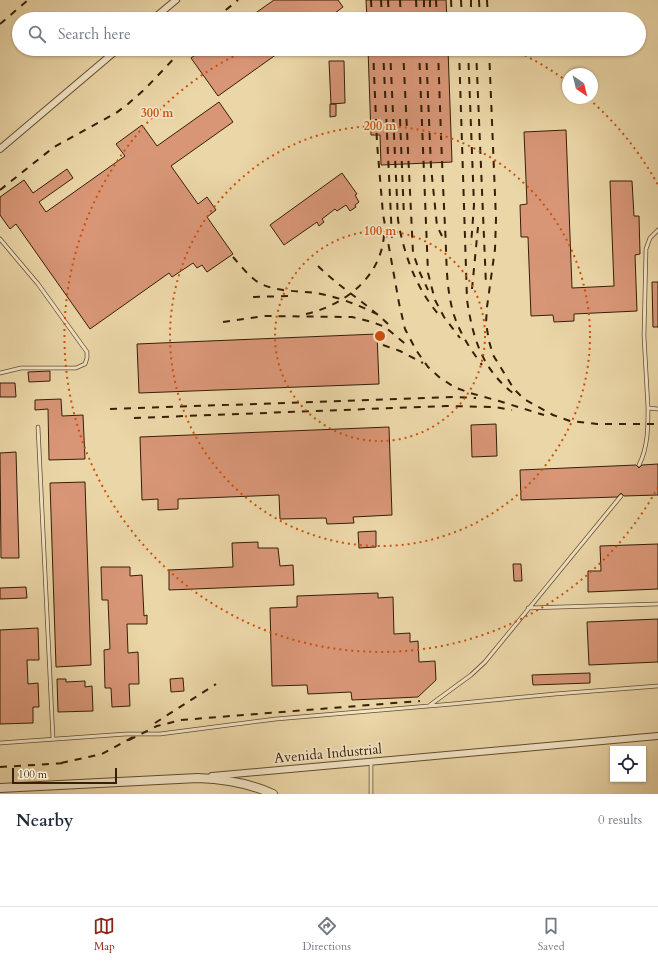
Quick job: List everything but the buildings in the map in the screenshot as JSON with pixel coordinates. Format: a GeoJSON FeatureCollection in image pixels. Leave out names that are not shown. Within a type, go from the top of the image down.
{"type":"FeatureCollection","features":[{"type":"Feature","properties":{"kind":"street"},"geometry":{"type":"LineString","coordinates":[[161,12],[176,0]]}},
{"type":"Feature","properties":{"kind":"street"},"geometry":{"type":"LineString","coordinates":[[0,149],[110,56]]}},
{"type":"Feature","properties":{"kind":"street","name":"Avenida Industrial"},"geometry":{"type":"LineString","coordinates":[[0,788],[198,778],[658,736]]}},
{"type":"Feature","properties":{"kind":"street"},"geometry":{"type":"LineString","coordinates":[[198,778],[223,779],[247,784],[273,794]]}},
{"type":"Feature","properties":{"kind":"lane"},"geometry":{"type":"LineString","coordinates":[[639,465],[644,456],[647,444],[648,408],[644,336],[646,249],[650,238],[658,230]]}},
{"type":"Feature","properties":{"kind":"lane"},"geometry":{"type":"LineString","coordinates":[[0,239],[38,284],[87,352],[87,358],[85,364],[76,368],[21,368],[0,373]]}},
{"type":"Feature","properties":{"kind":"lane"},"geometry":{"type":"LineString","coordinates":[[648,408],[658,409]]}},
{"type":"Feature","properties":{"kind":"lane"},"geometry":{"type":"LineString","coordinates":[[38,428],[53,739]]}},
{"type":"Feature","properties":{"kind":"lane"},"geometry":{"type":"LineString","coordinates":[[430,706],[485,662],[621,496]]}},
{"type":"Feature","properties":{"kind":"lane"},"geometry":{"type":"LineString","coordinates":[[528,608],[658,604]]}},
{"type":"Feature","properties":{"kind":"lane"},"geometry":{"type":"LineString","coordinates":[[0,743],[126,734],[160,734],[276,719],[658,686]]}},
{"type":"Feature","properties":{"kind":"lane"},"geometry":{"type":"LineString","coordinates":[[371,762],[371,794]]}},
{"type":"Feature","properties":{"kind":"railway"},"geometry":{"type":"LineString","coordinates":[[14,12],[28,0]]}},
{"type":"Feature","properties":{"kind":"railway"},"geometry":{"type":"LineString","coordinates":[[223,12],[238,0]]}},
{"type":"Feature","properties":{"kind":"railway"},"geometry":{"type":"LineString","coordinates":[[371,0],[372,12]]}},
{"type":"Feature","properties":{"kind":"railway"},"geometry":{"type":"LineString","coordinates":[[381,0],[382,12]]}},
{"type":"Feature","properties":{"kind":"railway"},"geometry":{"type":"LineString","coordinates":[[388,0],[389,12]]}},
{"type":"Feature","properties":{"kind":"railway"},"geometry":{"type":"LineString","coordinates":[[400,0],[401,12]]}},
{"type":"Feature","properties":{"kind":"railway"},"geometry":{"type":"LineString","coordinates":[[416,0],[417,12]]}},
{"type":"Feature","properties":{"kind":"railway"},"geometry":{"type":"LineString","coordinates":[[424,0],[424,12]]}},
{"type":"Feature","properties":{"kind":"railway"},"geometry":{"type":"LineString","coordinates":[[430,0],[430,12]]}},
{"type":"Feature","properties":{"kind":"railway"},"geometry":{"type":"LineString","coordinates":[[436,0],[437,12]]}},
{"type":"Feature","properties":{"kind":"railway"},"geometry":{"type":"LineString","coordinates":[[451,0],[452,12]]}},
{"type":"Feature","properties":{"kind":"railway"},"geometry":{"type":"LineString","coordinates":[[461,0],[462,12]]}},
{"type":"Feature","properties":{"kind":"railway"},"geometry":{"type":"LineString","coordinates":[[471,0],[471,12]]}},
{"type":"Feature","properties":{"kind":"railway"},"geometry":{"type":"LineString","coordinates":[[479,0],[480,12]]}},
{"type":"Feature","properties":{"kind":"railway"},"geometry":{"type":"LineString","coordinates":[[487,0],[488,12]]}},
{"type":"Feature","properties":{"kind":"railway"},"geometry":{"type":"LineString","coordinates":[[0,24],[12,14]]}},
{"type":"Feature","properties":{"kind":"railway"},"geometry":{"type":"LineString","coordinates":[[0,190],[54,147],[116,113],[128,104],[145,89],[176,56]]}},
{"type":"Feature","properties":{"kind":"railway"},"geometry":{"type":"LineString","coordinates":[[373,56],[377,143],[383,214],[405,329],[416,350],[428,367],[439,377],[454,387],[544,415]]}},
{"type":"Feature","properties":{"kind":"railway"},"geometry":{"type":"LineString","coordinates":[[383,56],[392,239]]}},
{"type":"Feature","properties":{"kind":"railway"},"geometry":{"type":"LineString","coordinates":[[390,56],[398,220],[404,246],[412,270],[424,294],[439,315]]}},
{"type":"Feature","properties":{"kind":"railway"},"geometry":{"type":"LineString","coordinates":[[403,56],[413,253],[428,290]]}},
{"type":"Feature","properties":{"kind":"railway"},"geometry":{"type":"LineString","coordinates":[[419,56],[428,273],[435,300],[444,317],[460,338]]}},
{"type":"Feature","properties":{"kind":"railway"},"geometry":{"type":"LineString","coordinates":[[426,56],[431,167],[437,226],[442,236]]}},
{"type":"Feature","properties":{"kind":"railway"},"geometry":{"type":"LineString","coordinates":[[438,56],[448,284],[452,307],[460,330],[482,365]]}},
{"type":"Feature","properties":{"kind":"railway"},"geometry":{"type":"LineString","coordinates":[[459,56],[467,300],[469,314],[476,340],[487,364],[494,374],[514,394]]}},
{"type":"Feature","properties":{"kind":"railway"},"geometry":{"type":"LineString","coordinates":[[468,56],[474,205],[471,245]]}},
{"type":"Feature","properties":{"kind":"railway"},"geometry":{"type":"LineString","coordinates":[[476,56],[486,285]]}},
{"type":"Feature","properties":{"kind":"railway"},"geometry":{"type":"LineString","coordinates":[[489,56],[496,219],[495,249],[486,323],[493,355],[514,389],[524,399],[553,415],[570,421],[597,424],[658,424]]}},
{"type":"Feature","properties":{"kind":"railway"},"geometry":{"type":"LineString","coordinates":[[400,119],[404,217]]}},
{"type":"Feature","properties":{"kind":"railway"},"geometry":{"type":"LineString","coordinates":[[472,289],[478,227]]}},
{"type":"Feature","properties":{"kind":"railway"},"geometry":{"type":"LineString","coordinates":[[306,314],[334,304],[358,287],[376,264],[384,235]]}},
{"type":"Feature","properties":{"kind":"railway"},"geometry":{"type":"LineString","coordinates":[[233,257],[249,275],[261,284],[268,287],[329,296],[365,308],[379,315]]}},
{"type":"Feature","properties":{"kind":"railway"},"geometry":{"type":"LineString","coordinates":[[318,266],[375,312],[393,329]]}},
{"type":"Feature","properties":{"kind":"railway"},"geometry":{"type":"LineString","coordinates":[[253,297],[290,296]]}},
{"type":"Feature","properties":{"kind":"railway"},"geometry":{"type":"LineString","coordinates":[[223,322],[265,316],[352,317],[385,327],[409,347]]}},
{"type":"Feature","properties":{"kind":"railway"},"geometry":{"type":"LineString","coordinates":[[383,345],[400,351],[423,363]]}},
{"type":"Feature","properties":{"kind":"railway"},"geometry":{"type":"LineString","coordinates":[[110,409],[456,397],[476,398]]}},
{"type":"Feature","properties":{"kind":"railway"},"geometry":{"type":"LineString","coordinates":[[134,418],[446,406],[495,407],[512,410]]}},
{"type":"Feature","properties":{"kind":"railway"},"geometry":{"type":"LineString","coordinates":[[155,723],[216,684]]}},
{"type":"Feature","properties":{"kind":"railway"},"geometry":{"type":"LineString","coordinates":[[129,740],[157,726],[181,720],[420,701]]}},
{"type":"Feature","properties":{"kind":"railway"},"geometry":{"type":"LineString","coordinates":[[61,763],[102,754],[133,737]]}},
{"type":"Feature","properties":{"kind":"railway"},"geometry":{"type":"LineString","coordinates":[[0,767],[66,763]]}}]}
